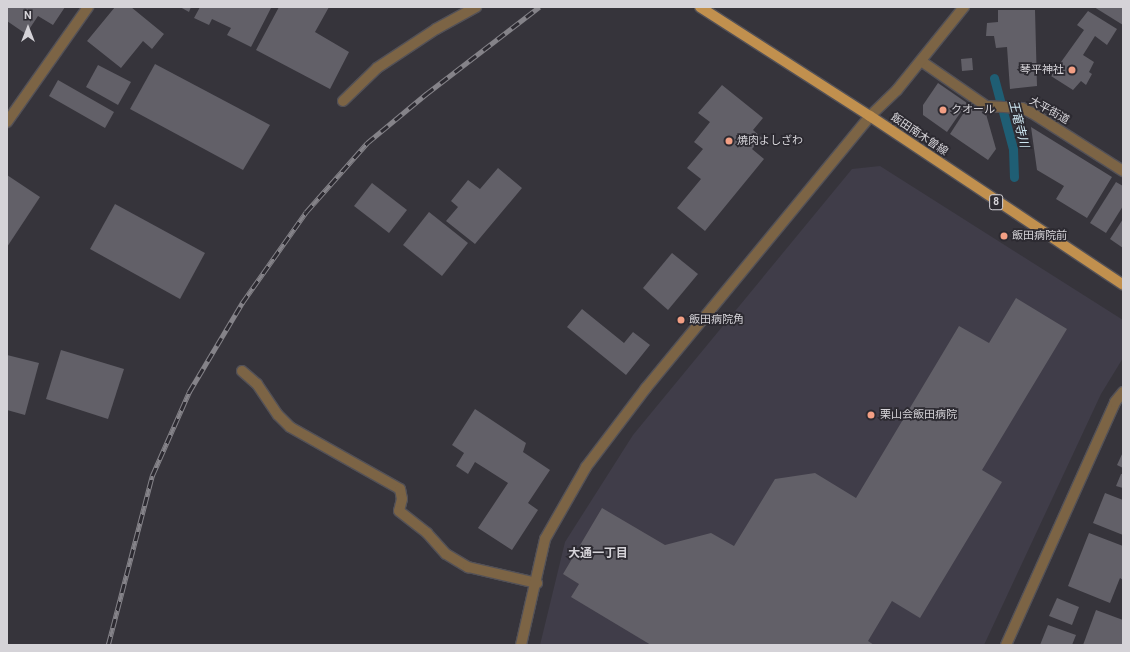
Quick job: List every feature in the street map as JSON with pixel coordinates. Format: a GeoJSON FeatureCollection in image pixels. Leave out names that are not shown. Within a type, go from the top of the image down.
{"type":"FeatureCollection","features":[{"type":"Feature","properties":{"kind":"main road","name":"飯田南木曽線"},"geometry":{"type":"LineString","coordinates":[[700,7],[870,116],[1123,285]]}},
{"type":"Feature","properties":{"kind":"street"},"geometry":{"type":"LineString","coordinates":[[7,122],[88,7]]}},
{"type":"Feature","properties":{"kind":"street"},"geometry":{"type":"LineString","coordinates":[[343,101],[377,68],[436,29],[476,7]]}},
{"type":"Feature","properties":{"kind":"street"},"geometry":{"type":"LineString","coordinates":[[521,645],[537,583],[546,539],[586,466],[646,388],[870,116],[897,90],[964,7]]}},
{"type":"Feature","properties":{"kind":"street","name":"大平街道"},"geometry":{"type":"LineString","coordinates":[[921,61],[986,106],[1022,108],[1123,170]]}},
{"type":"Feature","properties":{"kind":"street"},"geometry":{"type":"LineString","coordinates":[[242,371],[257,384],[278,415],[290,427],[400,489],[399,511],[427,533],[446,554],[468,567],[537,583]]}},
{"type":"Feature","properties":{"kind":"street"},"geometry":{"type":"LineString","coordinates":[[1006,645],[1116,402],[1123,392]]}},
{"type":"Feature","properties":{"kind":"shaded area","name":"栗山会飯田病院"},"geometry":{"type":"Polygon","coordinates":[[[880,166],[1123,320],[1123,358],[1101,394],[984,645],[540,645],[565,542],[633,435],[852,169],[880,166]]]}},
{"type":"Feature","properties":{"kind":"building"},"geometry":{"type":"Polygon","coordinates":[[[7,7],[65,7],[53,25],[38,16],[26,34],[7,21],[7,7]]]}},
{"type":"Feature","properties":{"kind":"building"},"geometry":{"type":"Polygon","coordinates":[[[115,7],[131,7],[164,34],[152,49],[143,41],[121,68],[87,41],[115,7]]]}},
{"type":"Feature","properties":{"kind":"building"},"geometry":{"type":"Polygon","coordinates":[[[180,7],[191,7],[189,12],[180,7]]]}},
{"type":"Feature","properties":{"kind":"building"},"geometry":{"type":"Polygon","coordinates":[[[200,7],[271,8],[251,47],[227,35],[231,28],[212,19],[209,25],[194,18],[200,7]]]}},
{"type":"Feature","properties":{"kind":"building"},"geometry":{"type":"Polygon","coordinates":[[[279,7],[329,7],[315,32],[349,52],[330,89],[256,50],[279,7]]]}},
{"type":"Feature","properties":{"kind":"building"},"geometry":{"type":"Polygon","coordinates":[[[1094,7],[1123,7],[1123,25],[1094,7]]]}},
{"type":"Feature","properties":{"kind":"building"},"geometry":{"type":"Polygon","coordinates":[[[998,10],[1035,10],[1037,86],[1010,89],[1007,47],[996,48],[994,36],[986,36],[987,23],[998,22],[998,10]]]}},
{"type":"Feature","properties":{"kind":"building"},"geometry":{"type":"Polygon","coordinates":[[[1088,11],[1117,29],[1107,45],[1095,36],[1083,55],[1094,62],[1089,72],[1092,74],[1086,85],[1081,81],[1073,90],[1051,76],[1084,30],[1077,25],[1088,11]]]}},
{"type":"Feature","properties":{"kind":"building"},"geometry":{"type":"Polygon","coordinates":[[[972,58],[973,70],[962,71],[961,59],[972,58]]]}},
{"type":"Feature","properties":{"kind":"building"},"geometry":{"type":"Polygon","coordinates":[[[155,64],[270,125],[243,170],[130,109],[155,64]]]}},
{"type":"Feature","properties":{"kind":"building"},"geometry":{"type":"Polygon","coordinates":[[[98,65],[131,82],[118,105],[86,87],[98,65]]]}},
{"type":"Feature","properties":{"kind":"building"},"geometry":{"type":"Polygon","coordinates":[[[58,80],[114,112],[105,128],[49,96],[58,80]]]}},
{"type":"Feature","properties":{"kind":"building","name":"クオール"},"geometry":{"type":"Polygon","coordinates":[[[938,83],[967,103],[947,132],[923,115],[923,105],[938,83]]]}},
{"type":"Feature","properties":{"kind":"building"},"geometry":{"type":"Polygon","coordinates":[[[722,85],[763,118],[753,130],[762,138],[752,149],[764,159],[705,231],[677,208],[701,179],[687,168],[703,149],[694,142],[710,122],[698,113],[722,85]]]}},
{"type":"Feature","properties":{"kind":"building"},"geometry":{"type":"Polygon","coordinates":[[[970,103],[986,114],[996,149],[988,160],[950,134],[970,103]]]}},
{"type":"Feature","properties":{"kind":"building"},"geometry":{"type":"Polygon","coordinates":[[[1031,127],[1112,177],[1087,218],[1056,199],[1064,186],[1037,170],[1031,127]]]}},
{"type":"Feature","properties":{"kind":"building"},"geometry":{"type":"Polygon","coordinates":[[[498,168],[522,188],[475,244],[446,221],[458,207],[451,201],[468,180],[480,189],[498,168]]]}},
{"type":"Feature","properties":{"kind":"building"},"geometry":{"type":"Polygon","coordinates":[[[7,175],[40,197],[7,247],[7,175]]]}},
{"type":"Feature","properties":{"kind":"building"},"geometry":{"type":"Polygon","coordinates":[[[1116,182],[1123,186],[1123,206],[1106,233],[1090,223],[1116,182]]]}},
{"type":"Feature","properties":{"kind":"building"},"geometry":{"type":"Polygon","coordinates":[[[372,183],[407,210],[389,233],[354,206],[372,183]]]}},
{"type":"Feature","properties":{"kind":"building"},"geometry":{"type":"Polygon","coordinates":[[[115,204],[205,253],[180,299],[90,249],[115,204]]]}},
{"type":"Feature","properties":{"kind":"building"},"geometry":{"type":"Polygon","coordinates":[[[429,212],[468,243],[442,276],[403,245],[429,212]]]}},
{"type":"Feature","properties":{"kind":"building"},"geometry":{"type":"Polygon","coordinates":[[[1123,219],[1123,248],[1110,239],[1123,219]]]}},
{"type":"Feature","properties":{"kind":"building"},"geometry":{"type":"Polygon","coordinates":[[[672,253],[698,274],[668,310],[643,288],[672,253]]]}},
{"type":"Feature","properties":{"kind":"building"},"geometry":{"type":"Polygon","coordinates":[[[1016,298],[1067,329],[982,470],[1002,482],[920,618],[892,601],[868,641],[874,645],[651,645],[571,597],[579,584],[563,574],[602,508],[665,545],[711,533],[734,546],[775,479],[815,473],[856,498],[959,326],[989,343],[1016,298]]]}},
{"type":"Feature","properties":{"kind":"building"},"geometry":{"type":"Polygon","coordinates":[[[582,309],[624,343],[633,332],[650,345],[626,375],[567,327],[582,309]]]}},
{"type":"Feature","properties":{"kind":"building"},"geometry":{"type":"Polygon","coordinates":[[[61,350],[124,369],[108,419],[46,399],[61,350]]]}},
{"type":"Feature","properties":{"kind":"building"},"geometry":{"type":"Polygon","coordinates":[[[7,355],[39,363],[25,415],[7,410],[7,355]]]}},
{"type":"Feature","properties":{"kind":"building"},"geometry":{"type":"Polygon","coordinates":[[[475,409],[526,443],[523,452],[550,470],[528,503],[538,510],[512,550],[478,528],[508,483],[475,462],[468,474],[456,466],[464,453],[452,445],[475,409]]]}},
{"type":"Feature","properties":{"kind":"building"},"geometry":{"type":"Polygon","coordinates":[[[1123,452],[1123,468],[1117,465],[1123,452]]]}},
{"type":"Feature","properties":{"kind":"building"},"geometry":{"type":"Polygon","coordinates":[[[1121,474],[1123,474],[1123,488],[1116,486],[1121,474]]]}},
{"type":"Feature","properties":{"kind":"building"},"geometry":{"type":"Polygon","coordinates":[[[1105,493],[1123,500],[1123,535],[1093,523],[1105,493]]]}},
{"type":"Feature","properties":{"kind":"building"},"geometry":{"type":"Polygon","coordinates":[[[1089,533],[1123,546],[1123,580],[1120,578],[1110,603],[1068,586],[1089,533]]]}},
{"type":"Feature","properties":{"kind":"building"},"geometry":{"type":"Polygon","coordinates":[[[1057,598],[1079,607],[1072,625],[1049,616],[1057,598]]]}},
{"type":"Feature","properties":{"kind":"building"},"geometry":{"type":"Polygon","coordinates":[[[1096,610],[1123,620],[1123,645],[1083,645],[1096,610]]]}},
{"type":"Feature","properties":{"kind":"building"},"geometry":{"type":"Polygon","coordinates":[[[1048,625],[1076,635],[1072,645],[1040,645],[1048,625]]]}},
{"type":"Feature","properties":{"kind":"waterway","name":"王竜寺川"},"geometry":{"type":"LineString","coordinates":[[994,78],[1013,149],[1014,177]]}},
{"type":"Feature","properties":{"kind":"railway"},"geometry":{"type":"LineString","coordinates":[[108,645],[152,476],[189,392],[242,303],[306,212],[367,143],[426,94],[539,7]]}},
{"type":"Feature","properties":{"kind":"place","name":"琴平神社"},"geometry":{"type":"Point","coordinates":[1072,70]}},
{"type":"Feature","properties":{"kind":"place","name":"クオール"},"geometry":{"type":"Point","coordinates":[943,110]}},
{"type":"Feature","properties":{"kind":"place","name":"焼肉よしざわ"},"geometry":{"type":"Point","coordinates":[729,141]}},
{"type":"Feature","properties":{"kind":"place","name":"飯田病院前"},"geometry":{"type":"Point","coordinates":[1004,236]}},
{"type":"Feature","properties":{"kind":"place","name":"飯田病院角"},"geometry":{"type":"Point","coordinates":[681,320]}},
{"type":"Feature","properties":{"kind":"place","name":"栗山会飯田病院"},"geometry":{"type":"Point","coordinates":[871,415]}},
{"type":"Feature","properties":{"kind":"district","name":"大通一丁目"},"geometry":{"type":"Point","coordinates":[598,554]}}]}
